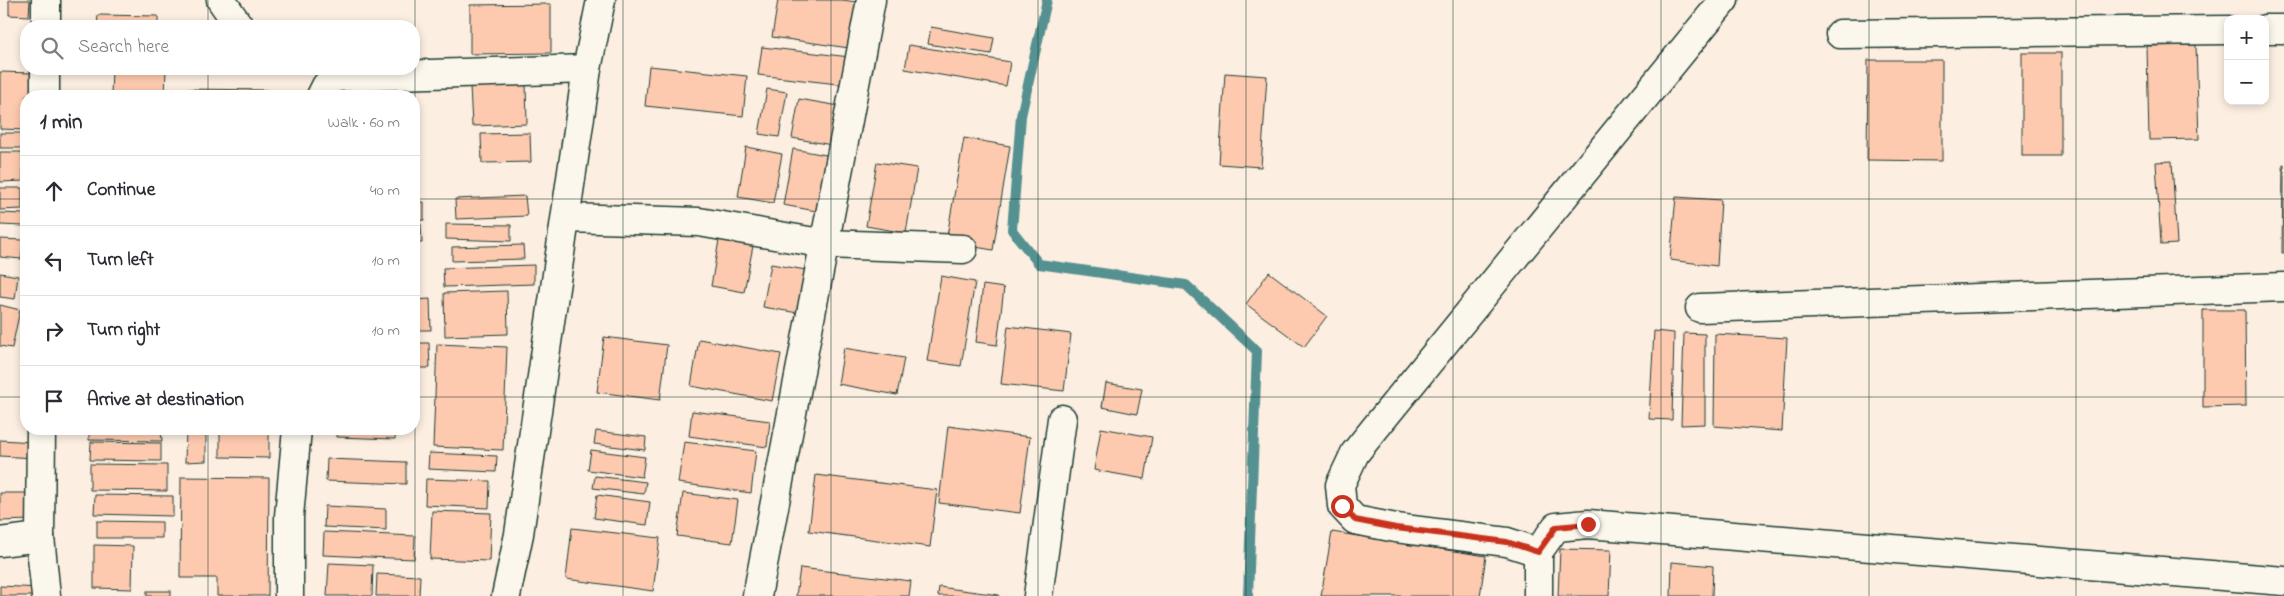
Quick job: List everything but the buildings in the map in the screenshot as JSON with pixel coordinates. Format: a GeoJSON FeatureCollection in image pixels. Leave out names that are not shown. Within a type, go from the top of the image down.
{"type":"FeatureCollection","features":[{"type":"Feature","properties":{"kind":"street"},"geometry":{"type":"LineString","coordinates":[[46,0],[46,20]]}},
{"type":"Feature","properties":{"kind":"street"},"geometry":{"type":"LineString","coordinates":[[221,0],[235,20]]}},
{"type":"Feature","properties":{"kind":"street"},"geometry":{"type":"LineString","coordinates":[[506,596],[519,534],[567,218],[587,69],[601,0]]}},
{"type":"Feature","properties":{"kind":"street"},"geometry":{"type":"LineString","coordinates":[[757,596],[826,244],[871,0]]}},
{"type":"Feature","properties":{"kind":"street"},"geometry":{"type":"LineString","coordinates":[[1538,552],[1507,542],[1396,528],[1355,520],[1342,506],[1340,485],[1355,453],[1724,0]]}},
{"type":"Feature","properties":{"kind":"street"},"geometry":{"type":"LineString","coordinates":[[2269,29],[2284,29]]}},
{"type":"Feature","properties":{"kind":"street"},"geometry":{"type":"LineString","coordinates":[[1840,34],[2224,30]]}},
{"type":"Feature","properties":{"kind":"street"},"geometry":{"type":"LineString","coordinates":[[420,74],[587,69]]}},
{"type":"Feature","properties":{"kind":"street"},"geometry":{"type":"LineString","coordinates":[[45,75],[45,90]]}},
{"type":"Feature","properties":{"kind":"street"},"geometry":{"type":"LineString","coordinates":[[324,90],[336,77],[399,75]]}},
{"type":"Feature","properties":{"kind":"street"},"geometry":{"type":"LineString","coordinates":[[567,218],[699,222],[826,244],[963,249]]}},
{"type":"Feature","properties":{"kind":"street"},"geometry":{"type":"LineString","coordinates":[[1700,308],[2284,287]]}},
{"type":"Feature","properties":{"kind":"street"},"geometry":{"type":"LineString","coordinates":[[1038,596],[1062,419]]}},
{"type":"Feature","properties":{"kind":"street"},"geometry":{"type":"LineString","coordinates":[[41,435],[40,537],[46,596]]}},
{"type":"Feature","properties":{"kind":"street"},"geometry":{"type":"LineString","coordinates":[[288,596],[289,516],[296,435]]}},
{"type":"Feature","properties":{"kind":"street"},"geometry":{"type":"LineString","coordinates":[[1538,596],[1538,552],[1556,527],[1588,524],[2284,581]]}},
{"type":"Feature","properties":{"kind":"street"},"geometry":{"type":"LineString","coordinates":[[0,542],[40,537]]}},
{"type":"Feature","properties":{"kind":"waterway"},"geometry":{"type":"LineString","coordinates":[[1047,0],[1021,116],[1012,230],[1039,264],[1186,285],[1257,351],[1248,596]]}},
{"type":"Feature","properties":{"kind":"route"},"geometry":{"type":"LineString","coordinates":[[1342,506],[1355,520],[1396,528],[1507,542],[1538,552],[1556,527],[1588,524]]}}]}
